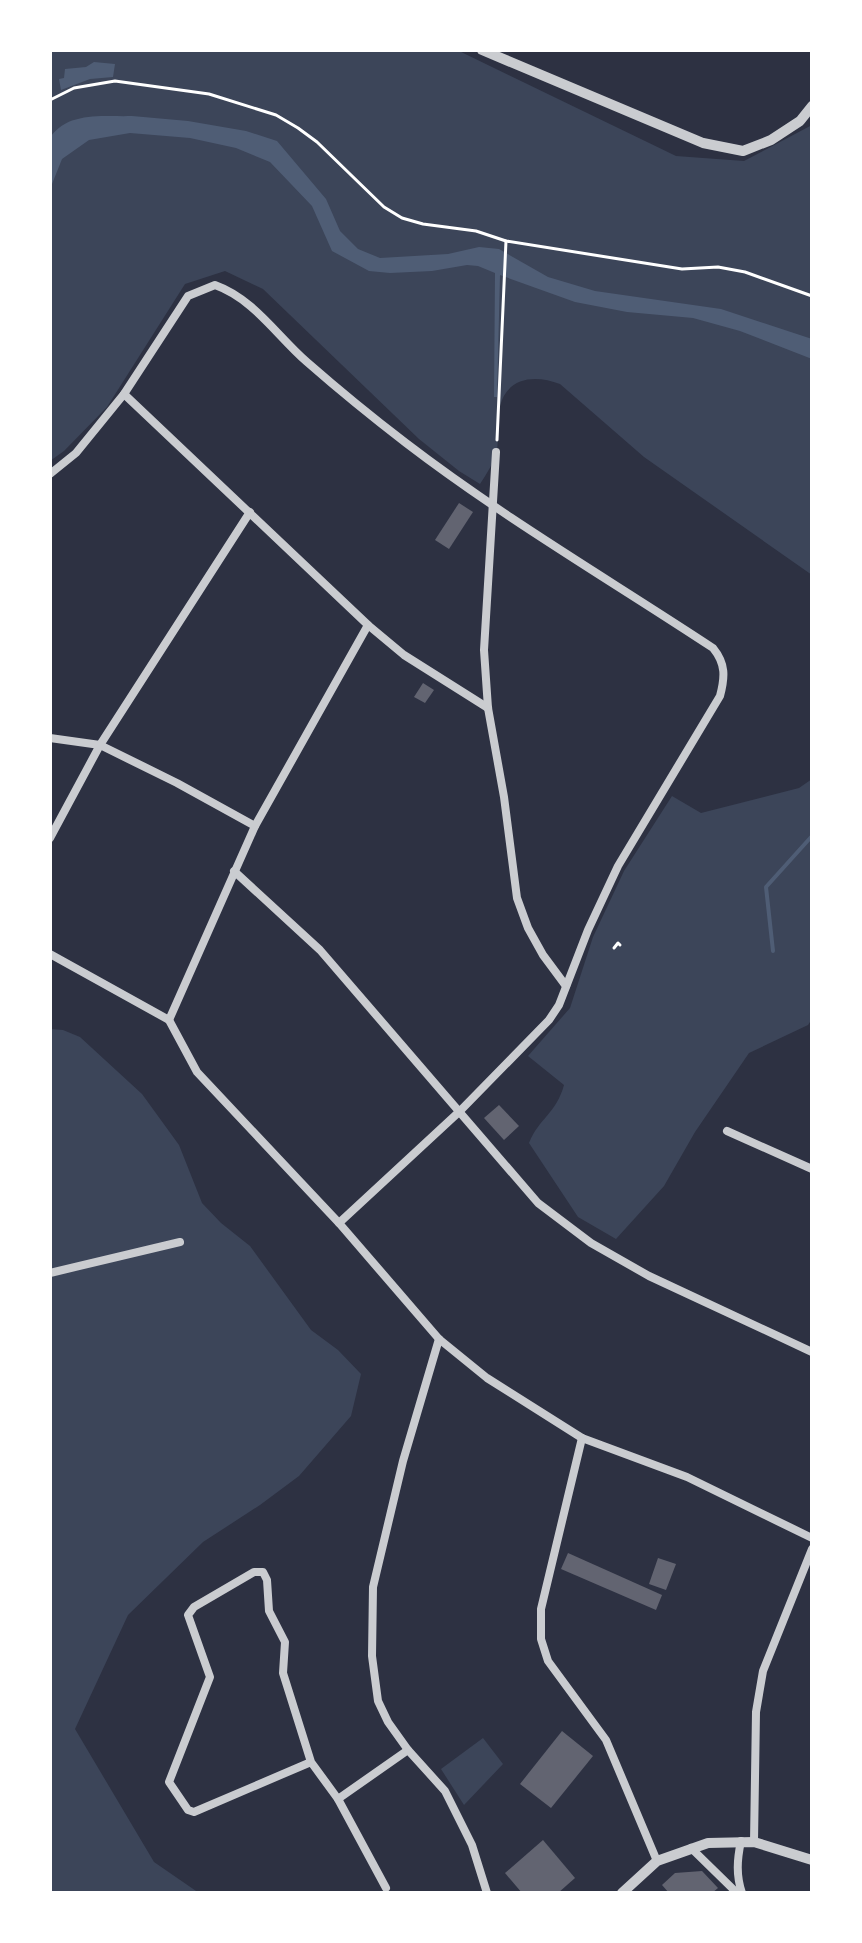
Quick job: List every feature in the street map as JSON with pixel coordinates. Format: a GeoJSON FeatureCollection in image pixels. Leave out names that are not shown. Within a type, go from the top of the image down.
{"type":"FeatureCollection","features":[{"type":"Feature","properties":{"kind":"street"},"geometry":{"type":"LineString","coordinates":[[482,50],[703,143],[743,151],[771,140],[800,121],[812,106]]}},
{"type":"Feature","properties":{"kind":"street"},"geometry":{"type":"LineString","coordinates":[[50,474],[76,453],[124,394],[188,296],[215,285],[230,290],[306,361],[407,443],[492,506],[702,641],[721,658],[725,676],[720,696],[618,866],[559,1005],[549,1020],[460,1111],[339,1223]]}},
{"type":"Feature","properties":{"kind":"street"},"geometry":{"type":"LineString","coordinates":[[124,394],[368,625],[404,655],[488,708]]}},
{"type":"Feature","properties":{"kind":"street"},"geometry":{"type":"LineString","coordinates":[[496,452],[484,650],[488,708],[517,898],[528,928],[543,955],[566,986]]}},
{"type":"Feature","properties":{"kind":"street"},"geometry":{"type":"LineString","coordinates":[[50,838],[100,745],[250,512]]}},
{"type":"Feature","properties":{"kind":"street"},"geometry":{"type":"LineString","coordinates":[[169,1020],[255,826],[368,625]]}},
{"type":"Feature","properties":{"kind":"street"},"geometry":{"type":"LineString","coordinates":[[50,738],[100,745],[255,826]]}},
{"type":"Feature","properties":{"kind":"street"},"geometry":{"type":"LineString","coordinates":[[234,871],[320,950],[538,1203],[591,1243],[649,1276],[812,1352]]}},
{"type":"Feature","properties":{"kind":"street"},"geometry":{"type":"LineString","coordinates":[[50,954],[169,1020],[197,1072],[339,1223],[439,1339],[487,1378],[582,1438],[687,1477],[812,1538]]}},
{"type":"Feature","properties":{"kind":"street"},"geometry":{"type":"LineString","coordinates":[[727,1131],[812,1169]]}},
{"type":"Feature","properties":{"kind":"street"},"geometry":{"type":"LineString","coordinates":[[50,1273],[180,1242]]}},
{"type":"Feature","properties":{"kind":"street"},"geometry":{"type":"LineString","coordinates":[[439,1339],[403,1461],[373,1587],[372,1656],[378,1701],[388,1722],[408,1750],[445,1791],[472,1845],[487,1893]]}},
{"type":"Feature","properties":{"kind":"street"},"geometry":{"type":"LineString","coordinates":[[582,1438],[541,1609],[541,1639],[548,1661],[606,1740],[657,1861]]}},
{"type":"Feature","properties":{"kind":"street"},"geometry":{"type":"LineString","coordinates":[[754,1842],[756,1712],[763,1671],[812,1549]]}},
{"type":"Feature","properties":{"kind":"street"},"geometry":{"type":"LineString","coordinates":[[311,1762],[194,1812],[188,1810],[169,1782],[210,1677],[188,1615],[194,1607],[254,1572],[263,1572],[267,1580],[269,1611],[285,1642],[283,1673],[311,1762],[338,1799],[386,1888]]}},
{"type":"Feature","properties":{"kind":"street"},"geometry":{"type":"LineString","coordinates":[[338,1799],[408,1750]]}},
{"type":"Feature","properties":{"kind":"street"},"geometry":{"type":"LineString","coordinates":[[740,1893],[736,1861],[741,1841]]}},
{"type":"Feature","properties":{"kind":"street"},"geometry":{"type":"LineString","coordinates":[[622,1893],[657,1861],[708,1843],[754,1842],[812,1860]]}},
{"type":"Feature","properties":{"kind":"street"},"geometry":{"type":"LineString","coordinates":[[691,1848],[740,1893]]}},
{"type":"Feature","properties":{"kind":"path"},"geometry":{"type":"LineString","coordinates":[[50,100],[74,88],[115,81],[223,98],[276,115],[298,128],[317,142],[384,207],[402,218],[476,231],[506,241],[682,269],[718,267],[745,272],[812,296]]}},
{"type":"Feature","properties":{"kind":"path"},"geometry":{"type":"LineString","coordinates":[[496,452],[506,241]]}},
{"type":"Feature","properties":{"kind":"path"},"geometry":{"type":"LineString","coordinates":[[614,948],[618,943],[620,945]]}},
{"type":"Feature","properties":{"kind":"shaded area"},"geometry":{"type":"Polygon","coordinates":[[[50,50],[457,50],[676,156],[744,161],[812,125],[812,575],[644,457],[560,384],[551,381],[524,380],[516,383],[504,396],[499,411],[497,450],[480,484],[419,439],[263,289],[225,271],[185,284],[107,407],[50,461],[50,50]]]}},
{"type":"Feature","properties":{"kind":"shaded area"},"geometry":{"type":"Polygon","coordinates":[[[94,62],[115,64],[113,77],[90,79],[61,90],[59,79],[64,78],[65,69],[86,67],[94,62]]]}},
{"type":"Feature","properties":{"kind":"shaded area"},"geometry":{"type":"Polygon","coordinates":[[[132,116],[246,131],[277,141],[326,199],[340,231],[358,249],[380,258],[448,254],[479,247],[499,249],[548,277],[595,291],[721,309],[812,339],[812,359],[740,331],[693,318],[627,312],[575,302],[500,275],[497,397],[494,397],[495,273],[467,265],[432,271],[369,271],[332,251],[312,206],[270,162],[236,148],[190,138],[130,133],[89,140],[62,159],[50,189],[50,138],[57,129],[87,117],[132,116]]]}},
{"type":"Feature","properties":{"kind":"shaded area"},"geometry":{"type":"Polygon","coordinates":[[[812,779],[812,1019],[808,1025],[749,1053],[695,1132],[664,1186],[616,1239],[578,1217],[529,1143],[557,1103],[564,1085],[528,1056],[570,1008],[593,937],[624,871],[672,796],[701,813],[799,788],[812,779]]]}},
{"type":"Feature","properties":{"kind":"shaded area"},"geometry":{"type":"Polygon","coordinates":[[[50,1029],[80,1037],[142,1094],[179,1145],[202,1203],[250,1246],[311,1330],[338,1350],[361,1374],[351,1416],[299,1476],[203,1542],[128,1615],[75,1729],[154,1862],[199,1893],[50,1893],[50,1029]]]}},
{"type":"Feature","properties":{"kind":"shaded area"},"geometry":{"type":"Polygon","coordinates":[[[483,1738],[503,1764],[464,1805],[441,1769],[483,1738]]]}},
{"type":"Feature","properties":{"kind":"building"},"geometry":{"type":"Polygon","coordinates":[[[459,503],[473,512],[449,549],[435,540],[459,503]]]}},
{"type":"Feature","properties":{"kind":"building"},"geometry":{"type":"Polygon","coordinates":[[[423,683],[434,690],[425,703],[414,697],[423,683]]]}},
{"type":"Feature","properties":{"kind":"building"},"geometry":{"type":"Polygon","coordinates":[[[499,1105],[519,1126],[504,1140],[484,1118],[499,1105]]]}},
{"type":"Feature","properties":{"kind":"building"},"geometry":{"type":"Polygon","coordinates":[[[568,1553],[662,1595],[656,1610],[561,1569],[568,1553]]]}},
{"type":"Feature","properties":{"kind":"building"},"geometry":{"type":"Polygon","coordinates":[[[658,1558],[676,1564],[666,1590],[649,1584],[658,1558]]]}},
{"type":"Feature","properties":{"kind":"building"},"geometry":{"type":"Polygon","coordinates":[[[562,1731],[593,1756],[551,1808],[520,1784],[562,1731]]]}},
{"type":"Feature","properties":{"kind":"building"},"geometry":{"type":"Polygon","coordinates":[[[543,1840],[575,1878],[558,1893],[522,1893],[505,1873],[543,1840]]]}},
{"type":"Feature","properties":{"kind":"building"},"geometry":{"type":"Polygon","coordinates":[[[702,1871],[718,1888],[712,1893],[669,1893],[662,1885],[675,1873],[702,1871]]]}},
{"type":"Feature","properties":{"kind":"waterway"},"geometry":{"type":"LineString","coordinates":[[773,951],[766,887],[812,836]]}}]}
